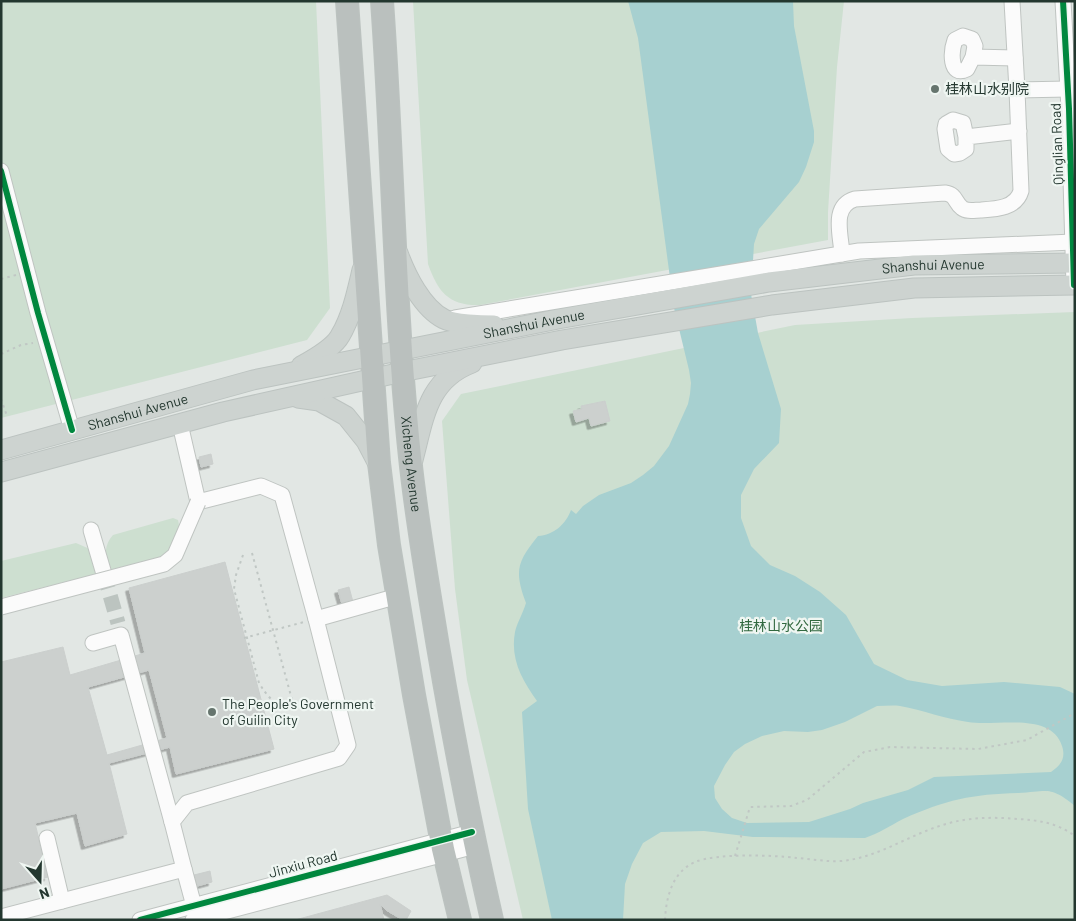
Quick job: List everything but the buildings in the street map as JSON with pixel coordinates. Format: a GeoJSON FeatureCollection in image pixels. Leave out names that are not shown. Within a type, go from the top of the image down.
{"type":"FeatureCollection","features":[{"type":"Feature","properties":{"kind":"highway"},"geometry":{"type":"LineString","coordinates":[[347,1],[380,467],[389,546],[414,695],[443,847],[460,920]]}},
{"type":"Feature","properties":{"kind":"highway","name":"Xicheng Avenue"},"geometry":{"type":"LineString","coordinates":[[382,1],[402,361],[411,469],[444,687],[492,920]]}},
{"type":"Feature","properties":{"kind":"main road"},"geometry":{"type":"LineString","coordinates":[[396,248],[406,273],[423,302],[444,320],[518,327]]}},
{"type":"Feature","properties":{"kind":"main road"},"geometry":{"type":"LineString","coordinates":[[286,373],[314,359],[340,337],[354,301],[365,256]]}},
{"type":"Feature","properties":{"kind":"main road","name":"Shanshui Avenue"},"geometry":{"type":"LineString","coordinates":[[1,472],[180,424],[374,378],[402,361],[518,327],[778,280],[914,266],[1074,263]]}},
{"type":"Feature","properties":{"kind":"main road","name":"Shanshui Avenue"},"geometry":{"type":"LineString","coordinates":[[1,450],[253,380],[372,355],[402,361],[498,353],[562,340],[772,304],[914,288],[1074,285]]}},
{"type":"Feature","properties":{"kind":"main road"},"geometry":{"type":"LineString","coordinates":[[411,469],[429,401],[440,385],[466,365],[498,353]]}},
{"type":"Feature","properties":{"kind":"main road"},"geometry":{"type":"LineString","coordinates":[[292,397],[319,401],[346,416],[366,441],[380,467]]}},
{"type":"Feature","properties":{"kind":"street"},"geometry":{"type":"LineString","coordinates":[[842,254],[839,213],[842,207],[850,200],[945,193],[955,198],[963,208],[971,210],[1001,208],[1016,201],[1021,191],[1012,1]]}},
{"type":"Feature","properties":{"kind":"street","name":"Qinglian Road"},"geometry":{"type":"LineString","coordinates":[[1062,1],[1068,89],[1074,285]]}},
{"type":"Feature","properties":{"kind":"street"},"geometry":{"type":"LineString","coordinates":[[973,57],[1015,58]]}},
{"type":"Feature","properties":{"kind":"street"},"geometry":{"type":"LineString","coordinates":[[1017,90],[1068,89]]}},
{"type":"Feature","properties":{"kind":"street"},"geometry":{"type":"LineString","coordinates":[[966,137],[1019,131]]}},
{"type":"Feature","properties":{"kind":"street"},"geometry":{"type":"LineString","coordinates":[[1,171],[38,313],[72,430]]}},
{"type":"Feature","properties":{"kind":"street"},"geometry":{"type":"LineString","coordinates":[[444,320],[859,251],[1073,242]]}},
{"type":"Feature","properties":{"kind":"street"},"geometry":{"type":"LineString","coordinates":[[1,606],[164,564],[175,555],[198,502],[180,424]]}},
{"type":"Feature","properties":{"kind":"street"},"geometry":{"type":"LineString","coordinates":[[172,822],[187,803],[339,758],[348,745],[282,495],[261,486],[198,502]]}},
{"type":"Feature","properties":{"kind":"street"},"geometry":{"type":"LineString","coordinates":[[92,530],[104,574]]}},
{"type":"Feature","properties":{"kind":"street"},"geometry":{"type":"LineString","coordinates":[[316,619],[398,596]]}},
{"type":"Feature","properties":{"kind":"street"},"geometry":{"type":"LineString","coordinates":[[93,643],[119,629],[172,822],[194,913]]}},
{"type":"Feature","properties":{"kind":"street"},"geometry":{"type":"LineString","coordinates":[[47,838],[62,901]]}},
{"type":"Feature","properties":{"kind":"street","name":"Jinxiu Road"},"geometry":{"type":"LineString","coordinates":[[140,920],[194,913],[474,839]]}},
{"type":"Feature","properties":{"kind":"street"},"geometry":{"type":"LineString","coordinates":[[1,917],[184,869]]}},
{"type":"Feature","properties":{"kind":"path"},"geometry":{"type":"LineString","coordinates":[[1,354],[21,345],[33,344]]}},
{"type":"Feature","properties":{"kind":"path"},"geometry":{"type":"LineString","coordinates":[[1,399],[7,416]]}},
{"type":"Feature","properties":{"kind":"path"},"geometry":{"type":"LineString","coordinates":[[252,553],[294,707]]}},
{"type":"Feature","properties":{"kind":"path"},"geometry":{"type":"LineString","coordinates":[[243,555],[236,575],[234,589],[246,638],[259,682],[267,696],[276,704],[286,709]]}},
{"type":"Feature","properties":{"kind":"path"},"geometry":{"type":"LineString","coordinates":[[246,638],[316,619]]}},
{"type":"Feature","properties":{"kind":"path"},"geometry":{"type":"LineString","coordinates":[[735,856],[750,807],[791,806],[806,800],[864,752],[890,747],[978,749],[1028,740],[1075,714]]}},
{"type":"Feature","properties":{"kind":"path"},"geometry":{"type":"LineString","coordinates":[[665,920],[669,892],[682,870],[694,862],[710,858],[735,856],[797,858],[828,862],[856,860],[871,856],[944,824],[978,818],[1013,818],[1044,821],[1057,825],[1075,836]]}},
{"type":"Feature","properties":{"kind":"green space"},"geometry":{"type":"Polygon","coordinates":[[[1,1],[316,1],[330,308],[307,340],[1,418],[1,1]]]}},
{"type":"Feature","properties":{"kind":"green space"},"geometry":{"type":"Polygon","coordinates":[[[413,1],[844,1],[837,67],[828,240],[480,305],[469,305],[453,300],[441,290],[428,264],[413,1]]]}},
{"type":"Feature","properties":{"kind":"green space","name":"桂林山水公园"},"geometry":{"type":"Polygon","coordinates":[[[1075,312],[1075,920],[523,920],[467,680],[455,589],[442,421],[461,394],[795,325],[912,318],[1075,312]]]}},
{"type":"Feature","properties":{"kind":"green space"},"geometry":{"type":"Polygon","coordinates":[[[173,518],[178,520],[178,535],[165,556],[109,570],[106,551],[113,535],[173,518]]]}},
{"type":"Feature","properties":{"kind":"green space"},"geometry":{"type":"Polygon","coordinates":[[[76,543],[92,550],[100,573],[1,598],[1,561],[76,543]]]}},
{"type":"Feature","properties":{"kind":"water"},"geometry":{"type":"Polygon","coordinates":[[[628,1],[793,1],[794,26],[814,131],[814,142],[799,182],[759,229],[754,244],[751,294],[758,333],[781,409],[779,443],[754,469],[741,495],[741,518],[751,546],[770,565],[795,576],[820,592],[846,615],[874,664],[907,680],[942,686],[1004,682],[1060,687],[1075,694],[1075,806],[1059,795],[1048,791],[959,799],[918,812],[865,838],[753,837],[704,831],[661,832],[643,843],[632,864],[625,884],[623,920],[552,920],[528,809],[522,712],[537,701],[518,669],[514,651],[515,632],[526,603],[520,583],[520,567],[526,553],[538,536],[559,528],[571,510],[576,514],[583,506],[599,495],[631,483],[654,466],[669,446],[688,404],[690,394],[689,370],[674,308],[638,38],[628,1]],[[877,706],[845,722],[822,730],[808,732],[784,731],[762,736],[745,744],[734,752],[725,765],[714,786],[715,798],[722,809],[732,818],[747,823],[809,822],[908,790],[934,777],[1051,772],[1058,767],[1063,758],[1062,746],[1056,735],[1046,728],[1035,724],[968,722],[900,706],[877,706]]]}},
{"type":"Feature","properties":{"kind":"tunnel"},"geometry":{"type":"LineString","coordinates":[[104,574],[118,623]]}},
{"type":"Feature","properties":{"kind":"cycle path"},"geometry":{"type":"LineString","coordinates":[[1063,1],[1069,109],[1074,285]]}},
{"type":"Feature","properties":{"kind":"cycle path"},"geometry":{"type":"LineString","coordinates":[[1,171],[38,313],[72,430]]}},
{"type":"Feature","properties":{"kind":"cycle path"},"geometry":{"type":"LineString","coordinates":[[140,920],[472,832]]}},
{"type":"Feature","properties":{"kind":"place","name":"桂林山水别院"},"geometry":{"type":"Point","coordinates":[935,89]}},
{"type":"Feature","properties":{"kind":"place","name":"The People's Government of Guilin City"},"geometry":{"type":"Point","coordinates":[212,712]}}]}
